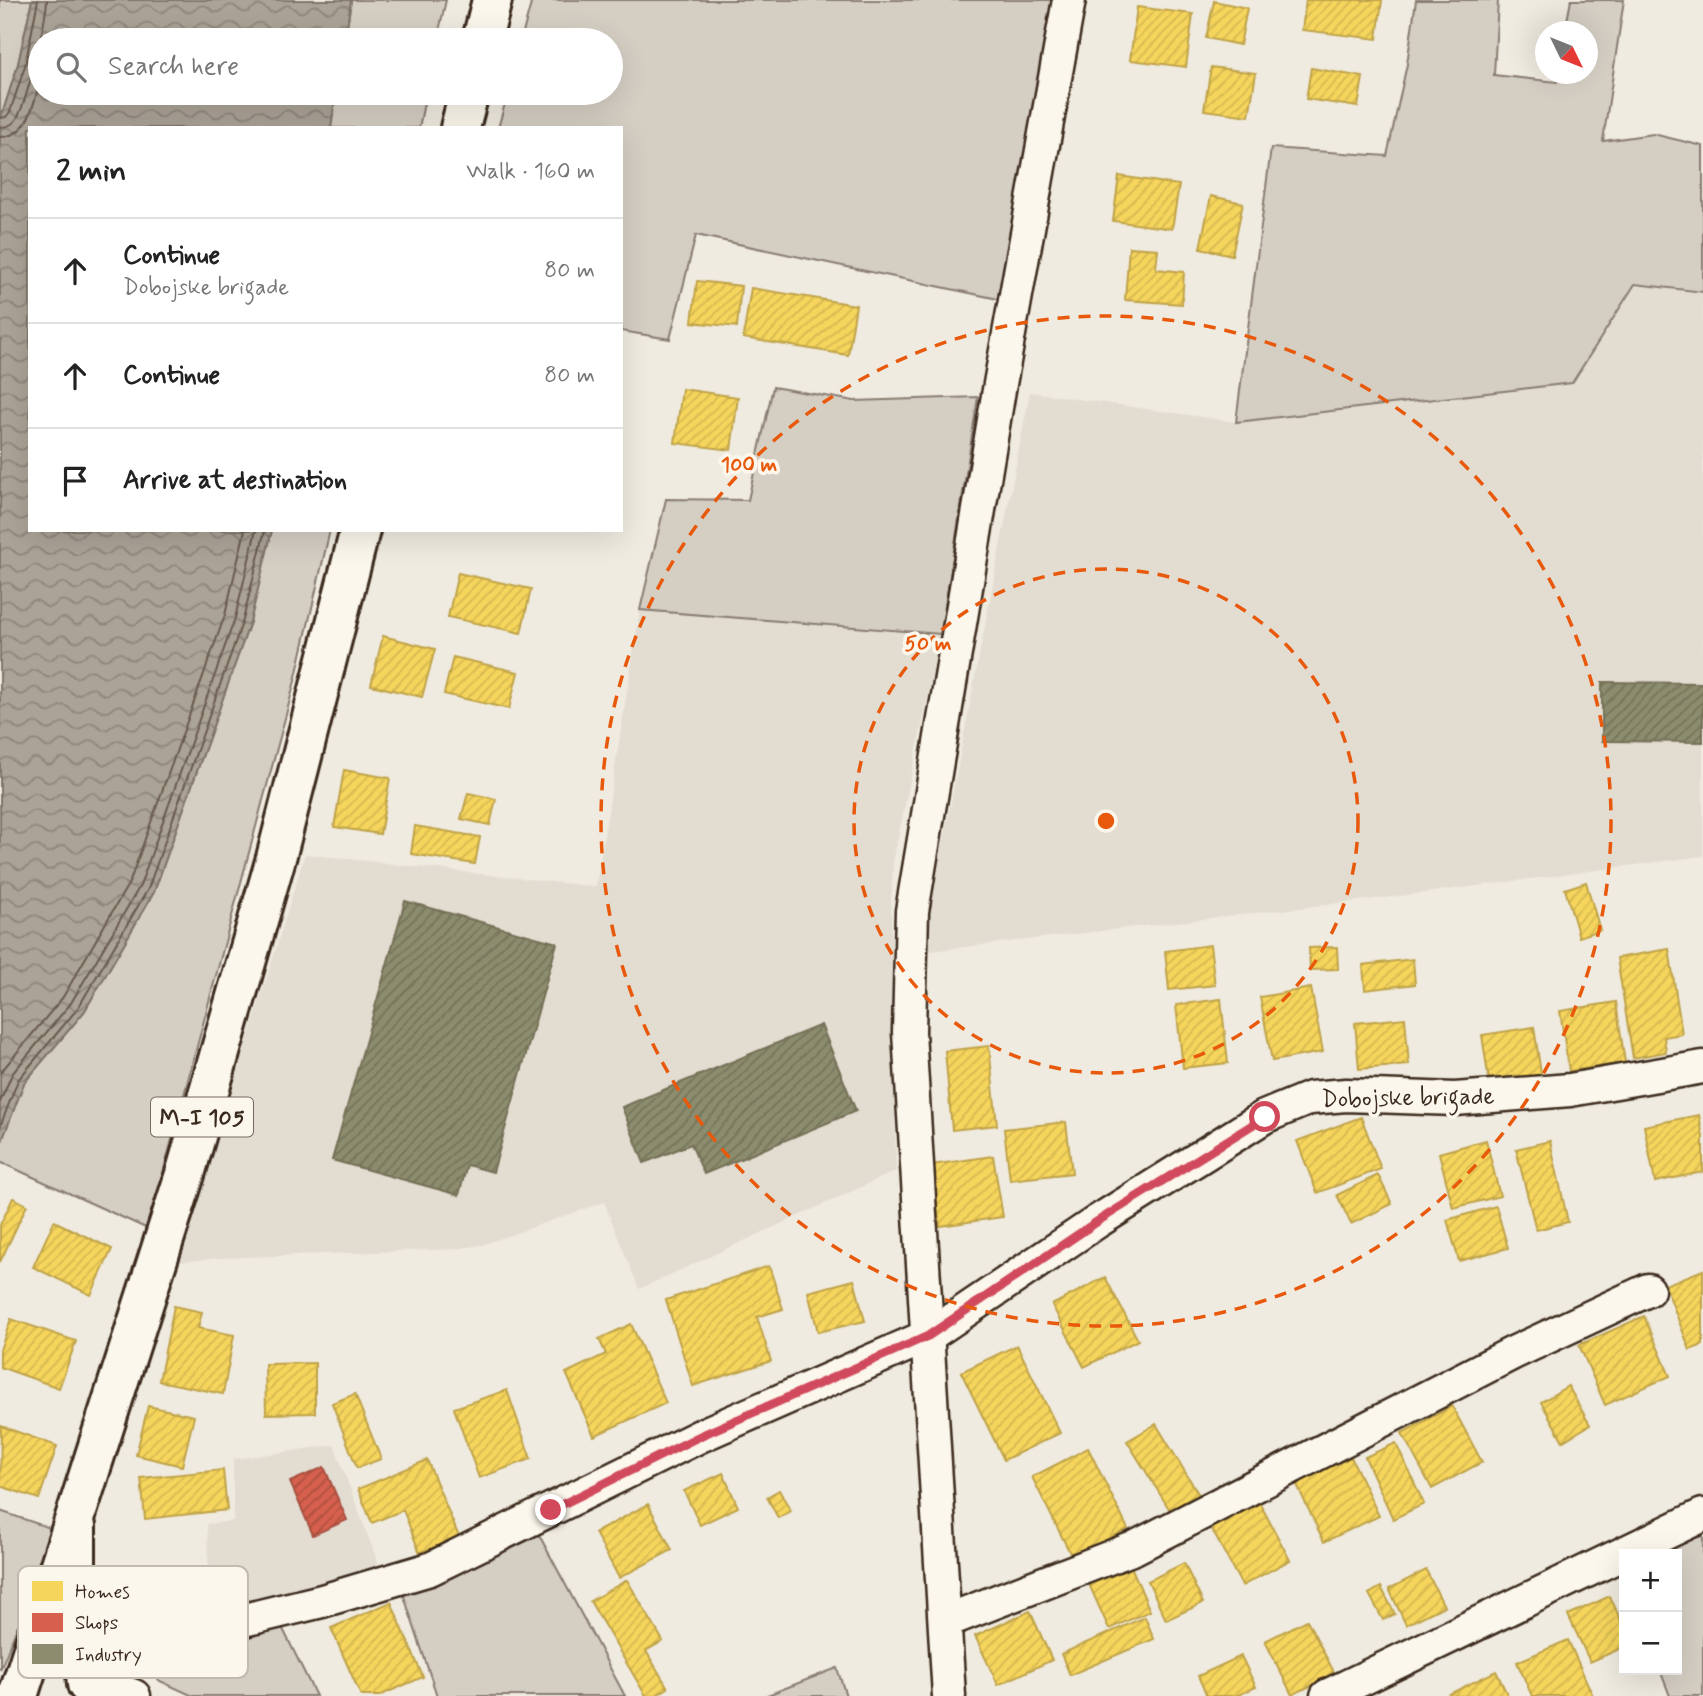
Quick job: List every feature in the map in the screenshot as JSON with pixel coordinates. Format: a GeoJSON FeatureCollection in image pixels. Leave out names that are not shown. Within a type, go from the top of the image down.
{"type":"FeatureCollection","features":[{"type":"Feature","properties":{"kind":"main road"},"geometry":{"type":"LineString","coordinates":[[485,28],[492,0]]}},
{"type":"Feature","properties":{"kind":"main road"},"geometry":{"type":"LineString","coordinates":[[461,126],[466,105]]}},
{"type":"Feature","properties":{"kind":"main road","name":"M-I 105"},"geometry":{"type":"LineString","coordinates":[[60,1566],[190,1158],[276,858],[358,532]]}},
{"type":"Feature","properties":{"kind":"main road"},"geometry":{"type":"LineString","coordinates":[[76,1516],[76,1566]]}},
{"type":"Feature","properties":{"kind":"main road","name":"M-I 105"},"geometry":{"type":"LineString","coordinates":[[18,1696],[24,1678]]}},
{"type":"Feature","properties":{"kind":"street"},"geometry":{"type":"LineString","coordinates":[[949,1696],[909,1032],[912,911],[1000,384],[1069,0]]}},
{"type":"Feature","properties":{"kind":"street","name":"Dobojske brigade"},"geometry":{"type":"LineString","coordinates":[[248,1619],[322,1601],[430,1569],[702,1435],[928,1336],[1098,1221],[1265,1117],[1310,1098],[1346,1095],[1455,1100],[1545,1093],[1703,1067]]}},
{"type":"Feature","properties":{"kind":"street"},"geometry":{"type":"LineString","coordinates":[[946,1621],[1133,1548],[1513,1353],[1648,1290]]}},
{"type":"Feature","properties":{"kind":"street"},"geometry":{"type":"LineString","coordinates":[[1327,1696],[1703,1515]]}},
{"type":"Feature","properties":{"kind":"street"},"geometry":{"type":"LineString","coordinates":[[91,1687],[134,1696]]}},
{"type":"Feature","properties":{"kind":"shaded area"},"geometry":{"type":"Polygon","coordinates":[[[0,0],[32,0],[18,64],[0,121],[0,0]]]}},
{"type":"Feature","properties":{"kind":"shaded area"},"geometry":{"type":"Polygon","coordinates":[[[351,0],[446,0],[440,28],[347,28],[351,0]]]}},
{"type":"Feature","properties":{"kind":"shaded area"},"geometry":{"type":"Polygon","coordinates":[[[532,0],[1053,0],[998,299],[696,235],[670,339],[623,331],[623,126],[499,126],[505,105],[623,105],[623,28],[524,28],[532,0]]]}},
{"type":"Feature","properties":{"kind":"shaded area"},"geometry":{"type":"Polygon","coordinates":[[[1416,0],[1498,0],[1494,75],[1535,80],[1535,84],[1598,84],[1598,21],[1567,21],[1571,0],[1624,0],[1603,141],[1653,134],[1703,146],[1703,292],[1635,284],[1572,383],[1236,422],[1271,148],[1387,156],[1407,64],[1416,0]]]}},
{"type":"Feature","properties":{"kind":"shaded area"},"geometry":{"type":"Polygon","coordinates":[[[334,105],[424,105],[419,126],[331,126],[334,105]]]}},
{"type":"Feature","properties":{"kind":"shaded area"},"geometry":{"type":"Polygon","coordinates":[[[1635,284],[1703,292],[1703,856],[1417,894],[922,952],[1030,392],[1236,422],[1571,383],[1635,284]]]}},
{"type":"Feature","properties":{"kind":"shaded area"},"geometry":{"type":"Polygon","coordinates":[[[773,387],[854,401],[978,397],[941,634],[640,610],[666,499],[748,500],[773,387]]]}},
{"type":"Feature","properties":{"kind":"shaded area"},"geometry":{"type":"Polygon","coordinates":[[[272,532],[330,532],[295,681],[148,1229],[0,1162],[0,1146],[24,1083],[84,1012],[154,892],[250,622],[272,532]]]}},
{"type":"Feature","properties":{"kind":"shaded area"},"geometry":{"type":"Polygon","coordinates":[[[640,610],[941,634],[893,862],[891,905],[896,1171],[639,1289],[604,1202],[482,1245],[455,1249],[179,1262],[305,854],[596,887],[640,610]]]}},
{"type":"Feature","properties":{"kind":"shaded area"},"geometry":{"type":"Polygon","coordinates":[[[334,1445],[381,1571],[248,1600],[248,1566],[208,1566],[207,1524],[233,1521],[233,1459],[334,1445]]]}},
{"type":"Feature","properties":{"kind":"shaded area"},"geometry":{"type":"Polygon","coordinates":[[[0,1511],[56,1530],[42,1566],[18,1566],[18,1625],[0,1670],[0,1511]]]}},
{"type":"Feature","properties":{"kind":"shaded area"},"geometry":{"type":"Polygon","coordinates":[[[538,1533],[625,1696],[437,1696],[401,1587],[437,1581],[538,1533]]]}},
{"type":"Feature","properties":{"kind":"shaded area"},"geometry":{"type":"Polygon","coordinates":[[[1703,1536],[1703,1696],[1670,1696],[1662,1675],[1682,1675],[1682,1549],[1668,1549],[1703,1536]]]}},
{"type":"Feature","properties":{"kind":"shaded area"},"geometry":{"type":"Polygon","coordinates":[[[280,1623],[316,1696],[193,1696],[157,1678],[248,1678],[248,1632],[280,1623]]]}},
{"type":"Feature","properties":{"kind":"shaded area"},"geometry":{"type":"Polygon","coordinates":[[[837,1668],[846,1696],[765,1696],[837,1668]]]}},
{"type":"Feature","properties":{"kind":"water"},"geometry":{"type":"Polygon","coordinates":[[[32,0],[351,0],[347,28],[28,28],[28,105],[334,105],[331,126],[28,126],[28,532],[272,532],[250,622],[154,892],[84,1012],[24,1083],[0,1146],[0,121],[18,64],[32,0]]]}},
{"type":"Feature","properties":{"kind":"building: Homes"},"geometry":{"type":"Polygon","coordinates":[[[1306,0],[1382,0],[1377,39],[1302,30],[1306,0]]]}},
{"type":"Feature","properties":{"kind":"building: Homes"},"geometry":{"type":"Polygon","coordinates":[[[1214,1],[1247,8],[1240,45],[1206,38],[1214,1]]]}},
{"type":"Feature","properties":{"kind":"building: Homes"},"geometry":{"type":"Polygon","coordinates":[[[1137,7],[1193,14],[1186,67],[1130,60],[1137,7]]]}},
{"type":"Feature","properties":{"kind":"building: Homes"},"geometry":{"type":"Polygon","coordinates":[[[1211,67],[1256,73],[1249,116],[1204,110],[1211,67]]]}},
{"type":"Feature","properties":{"kind":"building: Homes"},"geometry":{"type":"Polygon","coordinates":[[[1311,68],[1363,77],[1358,107],[1306,99],[1311,68]]]}},
{"type":"Feature","properties":{"kind":"building: Homes"},"geometry":{"type":"Polygon","coordinates":[[[1119,176],[1179,185],[1172,229],[1113,221],[1119,176]]]}},
{"type":"Feature","properties":{"kind":"building: Homes"},"geometry":{"type":"Polygon","coordinates":[[[1211,196],[1243,203],[1232,255],[1200,248],[1211,196]]]}},
{"type":"Feature","properties":{"kind":"building: Homes"},"geometry":{"type":"Polygon","coordinates":[[[1129,247],[1158,249],[1156,269],[1184,272],[1182,304],[1125,300],[1129,247]]]}},
{"type":"Feature","properties":{"kind":"building: Homes"},"geometry":{"type":"Polygon","coordinates":[[[697,281],[741,286],[737,327],[692,322],[697,281]]]}},
{"type":"Feature","properties":{"kind":"building: Homes"},"geometry":{"type":"Polygon","coordinates":[[[751,288],[856,305],[848,355],[743,338],[751,288]]]}},
{"type":"Feature","properties":{"kind":"building: Homes"},"geometry":{"type":"Polygon","coordinates":[[[682,389],[738,397],[731,450],[675,443],[682,389]]]}},
{"type":"Feature","properties":{"kind":"building: Homes"},"geometry":{"type":"Polygon","coordinates":[[[458,573],[531,589],[521,633],[448,617],[458,573]]]}},
{"type":"Feature","properties":{"kind":"building: Homes"},"geometry":{"type":"Polygon","coordinates":[[[383,636],[435,649],[422,697],[371,685],[383,636]]]}},
{"type":"Feature","properties":{"kind":"building: Homes"},"geometry":{"type":"Polygon","coordinates":[[[453,657],[518,672],[509,709],[444,694],[453,657]]]}},
{"type":"Feature","properties":{"kind":"building: Homes"},"geometry":{"type":"Polygon","coordinates":[[[344,770],[390,778],[380,834],[334,827],[344,770]]]}},
{"type":"Feature","properties":{"kind":"building: Homes"},"geometry":{"type":"Polygon","coordinates":[[[468,793],[496,799],[490,825],[461,819],[468,793]]]}},
{"type":"Feature","properties":{"kind":"building: Homes"},"geometry":{"type":"Polygon","coordinates":[[[415,826],[480,837],[475,864],[411,854],[415,826]]]}},
{"type":"Feature","properties":{"kind":"building: Homes"},"geometry":{"type":"Polygon","coordinates":[[[1586,882],[1600,930],[1579,937],[1565,889],[1586,882]]]}},
{"type":"Feature","properties":{"kind":"building: Homes"},"geometry":{"type":"Polygon","coordinates":[[[1210,945],[1215,985],[1169,990],[1165,951],[1210,945]]]}},
{"type":"Feature","properties":{"kind":"building: Homes"},"geometry":{"type":"Polygon","coordinates":[[[1337,947],[1338,969],[1310,970],[1309,948],[1337,947]]]}},
{"type":"Feature","properties":{"kind":"building: Homes"},"geometry":{"type":"Polygon","coordinates":[[[1669,949],[1682,1034],[1664,1037],[1666,1052],[1633,1058],[1617,958],[1669,949]]]}},
{"type":"Feature","properties":{"kind":"building: Homes"},"geometry":{"type":"Polygon","coordinates":[[[1413,959],[1415,984],[1365,990],[1363,965],[1413,959]]]}},
{"type":"Feature","properties":{"kind":"building: Homes"},"geometry":{"type":"Polygon","coordinates":[[[1311,988],[1323,1052],[1272,1061],[1260,997],[1311,988]]]}},
{"type":"Feature","properties":{"kind":"building: Homes"},"geometry":{"type":"Polygon","coordinates":[[[1221,999],[1228,1063],[1183,1068],[1176,1005],[1221,999]]]}},
{"type":"Feature","properties":{"kind":"building: Homes"},"geometry":{"type":"Polygon","coordinates":[[[1616,1002],[1625,1063],[1569,1071],[1560,1011],[1616,1002]]]}},
{"type":"Feature","properties":{"kind":"building: Homes"},"geometry":{"type":"Polygon","coordinates":[[[1405,1018],[1409,1065],[1359,1069],[1355,1023],[1405,1018]]]}},
{"type":"Feature","properties":{"kind":"building: Homes"},"geometry":{"type":"Polygon","coordinates":[[[1534,1027],[1542,1080],[1490,1088],[1482,1035],[1534,1027]]]}},
{"type":"Feature","properties":{"kind":"building: Homes"},"geometry":{"type":"Polygon","coordinates":[[[989,1046],[997,1125],[952,1130],[945,1051],[989,1046]]]}},
{"type":"Feature","properties":{"kind":"building: Homes"},"geometry":{"type":"Polygon","coordinates":[[[1699,1115],[1703,1137],[1703,1172],[1655,1182],[1644,1126],[1699,1115]]]}},
{"type":"Feature","properties":{"kind":"building: Homes"},"geometry":{"type":"Polygon","coordinates":[[[1361,1117],[1381,1169],[1317,1193],[1297,1141],[1361,1117]]]}},
{"type":"Feature","properties":{"kind":"building: Homes"},"geometry":{"type":"Polygon","coordinates":[[[1066,1122],[1072,1173],[1010,1180],[1004,1129],[1066,1122]]]}},
{"type":"Feature","properties":{"kind":"building: Homes"},"geometry":{"type":"Polygon","coordinates":[[[1486,1140],[1500,1196],[1453,1208],[1439,1153],[1486,1140]]]}},
{"type":"Feature","properties":{"kind":"building: Homes"},"geometry":{"type":"Polygon","coordinates":[[[1550,1141],[1568,1222],[1536,1230],[1516,1149],[1550,1141]]]}},
{"type":"Feature","properties":{"kind":"building: Homes"},"geometry":{"type":"Polygon","coordinates":[[[993,1156],[1003,1217],[940,1226],[931,1165],[993,1156]]]}},
{"type":"Feature","properties":{"kind":"building: Homes"},"geometry":{"type":"Polygon","coordinates":[[[1378,1175],[1392,1204],[1351,1224],[1337,1195],[1378,1175]]]}},
{"type":"Feature","properties":{"kind":"building: Homes"},"geometry":{"type":"Polygon","coordinates":[[[13,1198],[27,1205],[0,1262],[0,1225],[13,1198]]]}},
{"type":"Feature","properties":{"kind":"building: Homes"},"geometry":{"type":"Polygon","coordinates":[[[1496,1206],[1508,1248],[1459,1261],[1447,1220],[1496,1206]]]}},
{"type":"Feature","properties":{"kind":"building: Homes"},"geometry":{"type":"Polygon","coordinates":[[[54,1221],[112,1249],[91,1295],[33,1267],[54,1221]]]}},
{"type":"Feature","properties":{"kind":"building: Homes"},"geometry":{"type":"Polygon","coordinates":[[[769,1266],[783,1309],[757,1317],[771,1361],[693,1386],[666,1300],[769,1266]]]}},
{"type":"Feature","properties":{"kind":"building: Homes"},"geometry":{"type":"Polygon","coordinates":[[[1703,1270],[1703,1345],[1690,1350],[1665,1285],[1703,1270]]]}},
{"type":"Feature","properties":{"kind":"building: Homes"},"geometry":{"type":"Polygon","coordinates":[[[1105,1277],[1138,1340],[1084,1367],[1052,1305],[1105,1277]]]}},
{"type":"Feature","properties":{"kind":"building: Homes"},"geometry":{"type":"Polygon","coordinates":[[[854,1280],[865,1321],[818,1332],[808,1292],[854,1280]]]}},
{"type":"Feature","properties":{"kind":"building: Homes"},"geometry":{"type":"Polygon","coordinates":[[[174,1306],[202,1312],[198,1328],[234,1335],[223,1394],[159,1381],[174,1306]]]}},
{"type":"Feature","properties":{"kind":"building: Homes"},"geometry":{"type":"Polygon","coordinates":[[[1644,1316],[1670,1376],[1605,1405],[1579,1345],[1644,1316]]]}},
{"type":"Feature","properties":{"kind":"building: Homes"},"geometry":{"type":"Polygon","coordinates":[[[11,1319],[76,1341],[59,1388],[0,1367],[0,1350],[11,1319]]]}},
{"type":"Feature","properties":{"kind":"building: Homes"},"geometry":{"type":"Polygon","coordinates":[[[631,1324],[666,1403],[594,1436],[566,1373],[606,1354],[599,1339],[631,1324]]]}},
{"type":"Feature","properties":{"kind":"building: Homes"},"geometry":{"type":"Polygon","coordinates":[[[1017,1345],[1060,1433],[1004,1460],[961,1372],[1017,1345]]]}},
{"type":"Feature","properties":{"kind":"building: Homes"},"geometry":{"type":"Polygon","coordinates":[[[315,1363],[315,1413],[266,1414],[265,1364],[315,1363]]]}},
{"type":"Feature","properties":{"kind":"building: Homes"},"geometry":{"type":"Polygon","coordinates":[[[1568,1386],[1590,1425],[1563,1441],[1541,1402],[1568,1386]]]}},
{"type":"Feature","properties":{"kind":"building: Homes"},"geometry":{"type":"Polygon","coordinates":[[[507,1390],[531,1459],[479,1478],[454,1408],[507,1390]]]}},
{"type":"Feature","properties":{"kind":"building: Homes"},"geometry":{"type":"Polygon","coordinates":[[[355,1394],[381,1459],[357,1468],[332,1403],[355,1394]]]}},
{"type":"Feature","properties":{"kind":"building: Homes"},"geometry":{"type":"Polygon","coordinates":[[[148,1406],[194,1416],[182,1466],[136,1455],[148,1406]]]}},
{"type":"Feature","properties":{"kind":"building: Homes"},"geometry":{"type":"Polygon","coordinates":[[[1452,1406],[1482,1462],[1432,1489],[1402,1433],[1452,1406]]]}},
{"type":"Feature","properties":{"kind":"building: Homes"},"geometry":{"type":"Polygon","coordinates":[[[1156,1424],[1199,1495],[1171,1512],[1127,1441],[1156,1424]]]}},
{"type":"Feature","properties":{"kind":"building: Homes"},"geometry":{"type":"Polygon","coordinates":[[[1,1426],[57,1446],[39,1499],[0,1486],[1,1426]]]}},
{"type":"Feature","properties":{"kind":"building: Homes"},"geometry":{"type":"Polygon","coordinates":[[[1396,1443],[1424,1504],[1393,1519],[1365,1457],[1396,1443]]]}},
{"type":"Feature","properties":{"kind":"building: Homes"},"geometry":{"type":"Polygon","coordinates":[[[1088,1448],[1128,1529],[1072,1557],[1032,1477],[1088,1448]]]}},
{"type":"Feature","properties":{"kind":"building: Homes"},"geometry":{"type":"Polygon","coordinates":[[[1351,1457],[1379,1516],[1324,1542],[1296,1483],[1351,1457]]]}},
{"type":"Feature","properties":{"kind":"building: Homes"},"geometry":{"type":"Polygon","coordinates":[[[427,1460],[459,1537],[420,1553],[403,1510],[372,1523],[358,1489],[427,1460]]]}},
{"type":"Feature","properties":{"kind":"building: Homes"},"geometry":{"type":"Polygon","coordinates":[[[223,1470],[227,1510],[145,1519],[141,1478],[223,1470]]]}},
{"type":"Feature","properties":{"kind":"building: Homes"},"geometry":{"type":"Polygon","coordinates":[[[723,1473],[738,1507],[700,1525],[684,1491],[723,1473]]]}},
{"type":"Feature","properties":{"kind":"building: Homes"},"geometry":{"type":"Polygon","coordinates":[[[779,1490],[791,1511],[778,1518],[767,1497],[779,1490]]]}},
{"type":"Feature","properties":{"kind":"building: Homes"},"geometry":{"type":"Polygon","coordinates":[[[1257,1498],[1290,1560],[1242,1586],[1209,1524],[1257,1498]]]}},
{"type":"Feature","properties":{"kind":"building: Homes"},"geometry":{"type":"Polygon","coordinates":[[[648,1504],[672,1550],[619,1578],[595,1533],[648,1504]]]}},
{"type":"Feature","properties":{"kind":"building: Homes"},"geometry":{"type":"Polygon","coordinates":[[[1184,1563],[1203,1603],[1166,1620],[1148,1581],[1184,1563]]]}},
{"type":"Feature","properties":{"kind":"building: Homes"},"geometry":{"type":"Polygon","coordinates":[[[1130,1564],[1150,1611],[1109,1629],[1088,1582],[1130,1564]]]}},
{"type":"Feature","properties":{"kind":"building: Homes"},"geometry":{"type":"Polygon","coordinates":[[[1426,1570],[1444,1606],[1406,1625],[1389,1589],[1426,1570]]]}},
{"type":"Feature","properties":{"kind":"building: Homes"},"geometry":{"type":"Polygon","coordinates":[[[627,1580],[663,1641],[646,1651],[668,1688],[655,1696],[646,1696],[590,1601],[627,1580]]]}},
{"type":"Feature","properties":{"kind":"building: Homes"},"geometry":{"type":"Polygon","coordinates":[[[1381,1587],[1395,1614],[1383,1620],[1369,1594],[1381,1587]]]}},
{"type":"Feature","properties":{"kind":"building: Homes"},"geometry":{"type":"Polygon","coordinates":[[[1610,1596],[1619,1617],[1619,1649],[1590,1662],[1568,1615],[1610,1596]]]}},
{"type":"Feature","properties":{"kind":"building: Homes"},"geometry":{"type":"Polygon","coordinates":[[[391,1602],[423,1677],[379,1696],[361,1696],[331,1628],[391,1602]]]}},
{"type":"Feature","properties":{"kind":"building: Homes"},"geometry":{"type":"Polygon","coordinates":[[[1030,1611],[1052,1660],[998,1685],[975,1636],[1030,1611]]]}},
{"type":"Feature","properties":{"kind":"building: Homes"},"geometry":{"type":"Polygon","coordinates":[[[1145,1617],[1154,1639],[1070,1675],[1061,1654],[1145,1617]]]}},
{"type":"Feature","properties":{"kind":"building: Homes"},"geometry":{"type":"Polygon","coordinates":[[[1307,1620],[1335,1674],[1292,1695],[1265,1641],[1307,1620]]]}},
{"type":"Feature","properties":{"kind":"building: Homes"},"geometry":{"type":"Polygon","coordinates":[[[1568,1640],[1593,1696],[1532,1696],[1517,1662],[1568,1640]]]}},
{"type":"Feature","properties":{"kind":"building: Homes"},"geometry":{"type":"Polygon","coordinates":[[[1241,1656],[1256,1687],[1236,1696],[1207,1696],[1198,1676],[1241,1656]]]}},
{"type":"Feature","properties":{"kind":"building: Homes"},"geometry":{"type":"Polygon","coordinates":[[[1496,1671],[1508,1696],[1447,1696],[1447,1695],[1496,1671]]]}},
{"type":"Feature","properties":{"kind":"building: Shops"},"geometry":{"type":"Polygon","coordinates":[[[324,1467],[347,1520],[313,1535],[290,1482],[324,1467]]]}},
{"type":"Feature","properties":{"kind":"building: Industry"},"geometry":{"type":"Polygon","coordinates":[[[1602,682],[1703,683],[1703,742],[1602,741],[1602,682]]]}},
{"type":"Feature","properties":{"kind":"building: Industry"},"geometry":{"type":"Polygon","coordinates":[[[405,901],[557,943],[493,1172],[467,1165],[459,1195],[332,1160],[405,901]]]}},
{"type":"Feature","properties":{"kind":"building: Industry"},"geometry":{"type":"Polygon","coordinates":[[[821,1025],[856,1111],[704,1174],[691,1144],[644,1163],[622,1107],[821,1025]]]}},
{"type":"Feature","properties":{"kind":"route"},"geometry":{"type":"LineString","coordinates":[[551,1510],[702,1435],[928,1336],[1098,1221],[1265,1117]]}}]}
